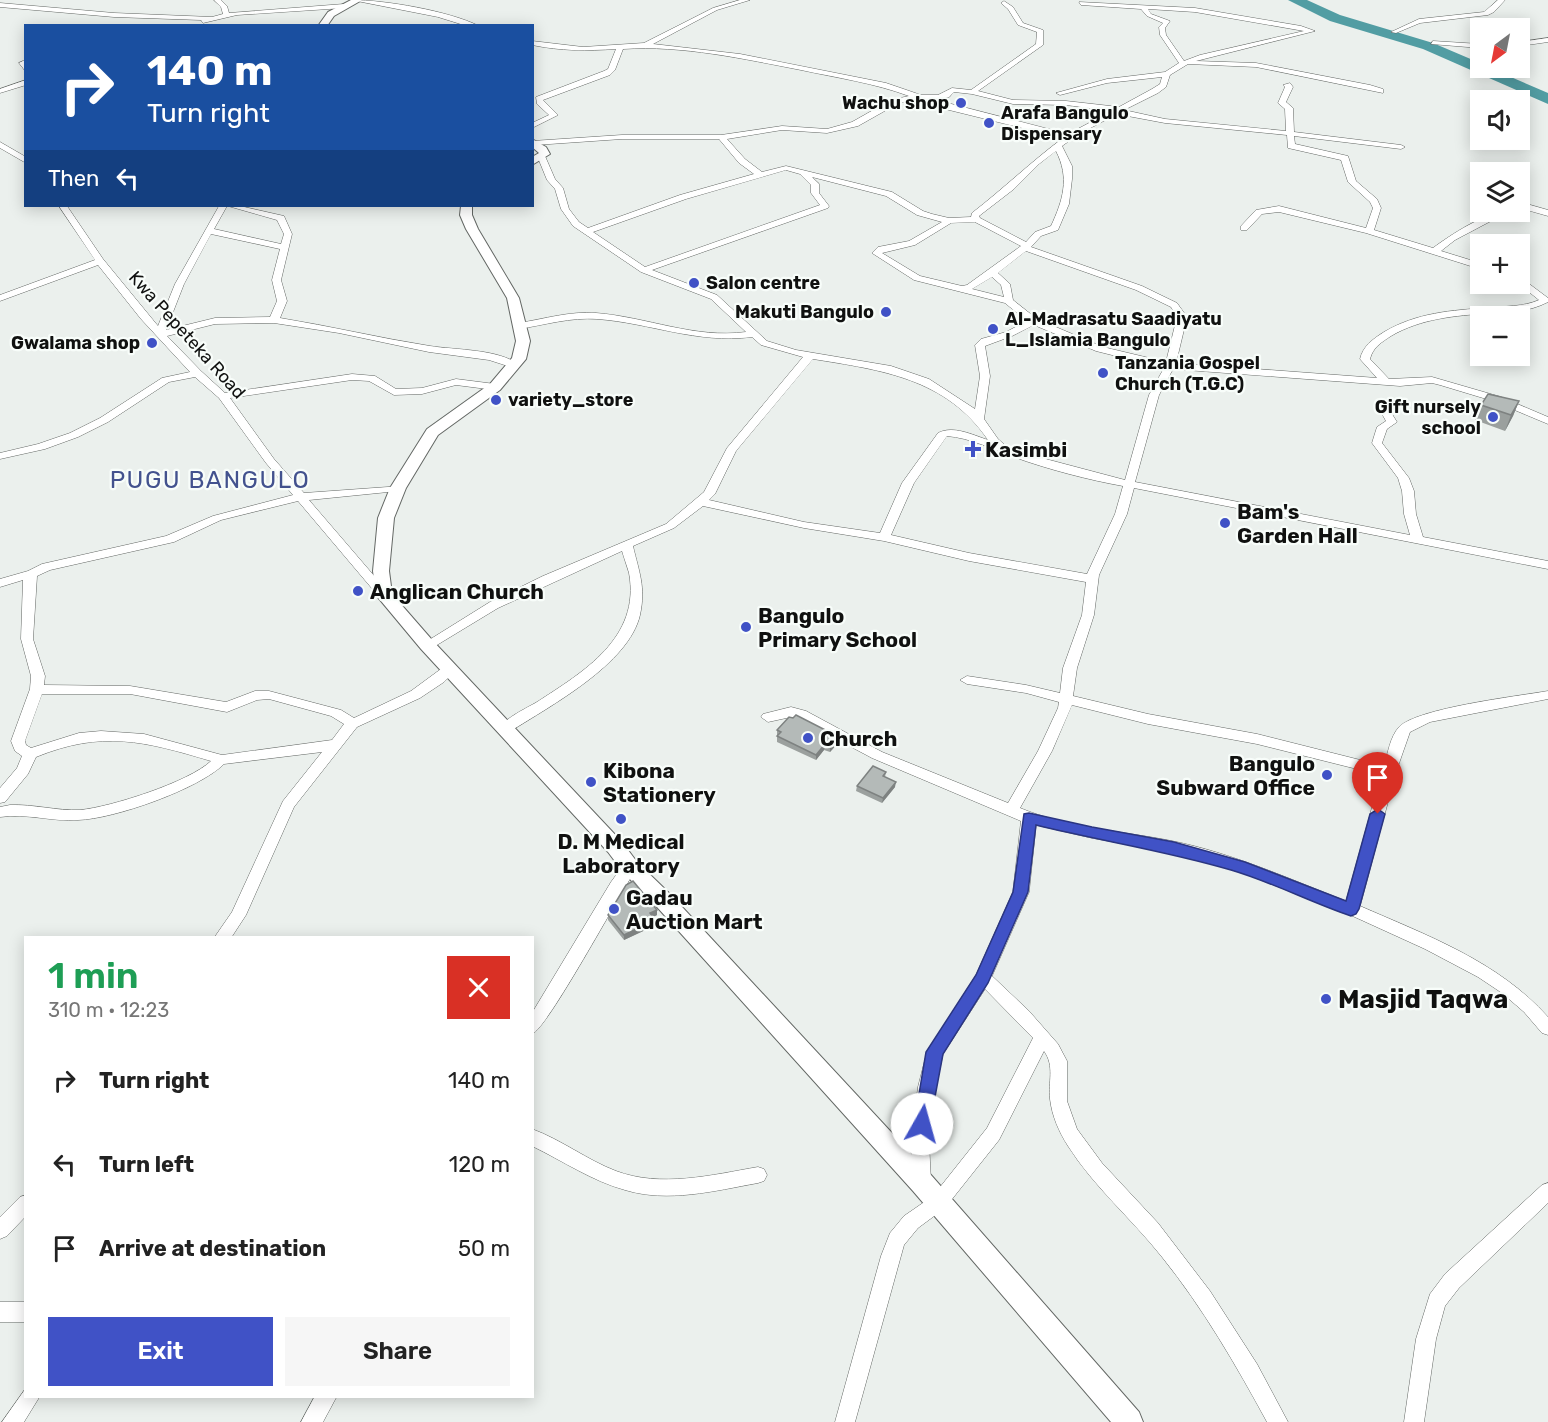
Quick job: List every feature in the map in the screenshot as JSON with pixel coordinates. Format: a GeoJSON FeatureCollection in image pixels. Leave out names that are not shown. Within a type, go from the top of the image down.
{"type":"FeatureCollection","features":[{"type":"Feature","properties":{"kind":"street"},"geometry":{"type":"LineString","coordinates":[[217,0],[224,6],[226,14]]}},
{"type":"Feature","properties":{"kind":"street"},"geometry":{"type":"LineString","coordinates":[[324,24],[331,14],[356,0],[433,14],[469,24]]}},
{"type":"Feature","properties":{"kind":"street"},"geometry":{"type":"LineString","coordinates":[[645,45],[711,11],[747,0]]}},
{"type":"Feature","properties":{"kind":"street"},"geometry":{"type":"LineString","coordinates":[[1394,32],[1419,21],[1486,14],[1502,0]]}},
{"type":"Feature","properties":{"kind":"street"},"geometry":{"type":"LineString","coordinates":[[972,92],[1040,45],[1041,31],[1020,24],[1011,8],[1004,3]]}},
{"type":"Feature","properties":{"kind":"street"},"geometry":{"type":"LineString","coordinates":[[1060,93],[1107,81],[1167,74],[1183,64],[1210,53],[1312,31],[1204,11],[1081,3]]}},
{"type":"Feature","properties":{"kind":"street"},"geometry":{"type":"LineString","coordinates":[[0,5],[114,15],[210,18]]}},
{"type":"Feature","properties":{"kind":"street"},"geometry":{"type":"LineString","coordinates":[[195,24],[226,14],[344,6]]}},
{"type":"Feature","properties":{"kind":"street"},"geometry":{"type":"LineString","coordinates":[[1144,7],[1149,15],[1168,22],[1162,27],[1162,34],[1183,64]]}},
{"type":"Feature","properties":{"kind":"street"},"geometry":{"type":"LineString","coordinates":[[1530,43],[1548,40]]}},
{"type":"Feature","properties":{"kind":"street"},"geometry":{"type":"LineString","coordinates":[[1538,42],[1548,45]]}},
{"type":"Feature","properties":{"kind":"street"},"geometry":{"type":"LineString","coordinates":[[534,43],[570,48],[645,45],[749,57],[886,85],[919,98],[1069,137]]}},
{"type":"Feature","properties":{"kind":"street"},"geometry":{"type":"LineString","coordinates":[[1433,43],[1470,45]]}},
{"type":"Feature","properties":{"kind":"street"},"geometry":{"type":"LineString","coordinates":[[535,101],[611,70],[620,47]]}},
{"type":"Feature","properties":{"kind":"street"},"geometry":{"type":"LineString","coordinates":[[1183,64],[1256,65],[1370,87],[1387,86]]}},
{"type":"Feature","properties":{"kind":"street"},"geometry":{"type":"LineString","coordinates":[[976,219],[975,215],[979,211],[1011,187],[1057,145],[1161,87],[1166,81],[1167,74]]}},
{"type":"Feature","properties":{"kind":"street"},"geometry":{"type":"LineString","coordinates":[[0,91],[24,83]]}},
{"type":"Feature","properties":{"kind":"street"},"geometry":{"type":"LineString","coordinates":[[1287,85],[1288,94],[1282,103],[1289,108],[1292,147],[1331,154],[1346,160],[1352,182],[1374,201],[1377,208],[1369,231]]}},
{"type":"Feature","properties":{"kind":"street"},"geometry":{"type":"LineString","coordinates":[[1370,87],[1380,92]]}},
{"type":"Feature","properties":{"kind":"street"},"geometry":{"type":"LineString","coordinates":[[534,143],[622,137],[720,137],[782,128],[827,131],[855,124],[889,104],[946,95],[952,90],[972,92],[1013,102],[1066,103],[1118,110],[1165,121],[1212,124],[1401,147]]}},
{"type":"Feature","properties":{"kind":"street"},"geometry":{"type":"LineString","coordinates":[[534,125],[554,115],[535,101]]}},
{"type":"Feature","properties":{"kind":"street"},"geometry":{"type":"LineString","coordinates":[[720,137],[742,161],[759,174]]}},
{"type":"Feature","properties":{"kind":"street"},"geometry":{"type":"LineString","coordinates":[[534,143],[545,154],[537,160],[559,188],[565,209],[576,224],[644,270],[714,297],[764,343],[780,349],[887,368],[925,381],[969,409],[1002,448]]}},
{"type":"Feature","properties":{"kind":"street"},"geometry":{"type":"LineString","coordinates":[[0,144],[24,160]]}},
{"type":"Feature","properties":{"kind":"street"},"geometry":{"type":"LineString","coordinates":[[963,289],[970,288],[992,273],[1027,247],[1038,234],[1055,228],[1065,204],[1068,166],[1057,145]]}},
{"type":"Feature","properties":{"kind":"street"},"geometry":{"type":"LineString","coordinates":[[587,231],[759,174],[786,168],[889,194],[920,213],[949,221],[976,219],[1027,247],[1139,288],[1174,305],[1182,317],[1170,366],[1154,395],[1121,514],[1092,579],[1088,615],[1071,668],[1068,698],[1045,751],[1011,811]]}},
{"type":"Feature","properties":{"kind":"street"},"geometry":{"type":"LineString","coordinates":[[644,270],[825,206],[815,193],[814,184],[802,173]]}},
{"type":"Feature","properties":{"kind":"street","name":"Kwa Pepeteka Road"},"geometry":{"type":"LineString","coordinates":[[64,207],[100,261],[160,335],[223,396],[300,497],[384,595]]}},
{"type":"Feature","properties":{"kind":"street"},"geometry":{"type":"LineString","coordinates":[[222,207],[177,285],[160,335],[215,321],[274,320],[339,330],[429,349],[491,357],[514,365]]}},
{"type":"Feature","properties":{"kind":"street"},"geometry":{"type":"LineString","coordinates":[[236,207],[281,218],[288,234],[276,281],[276,288],[282,301],[274,320]]}},
{"type":"Feature","properties":{"kind":"street"},"geometry":{"type":"LineString","coordinates":[[466,207],[466,215],[472,229],[513,298],[523,341],[519,359],[495,387],[432,432],[398,488],[386,518],[381,572],[384,595],[427,645],[615,847],[630,867],[664,901],[922,1183],[1129,1422]]}},
{"type":"Feature","properties":{"kind":"street"},"geometry":{"type":"LineString","coordinates":[[1530,208],[1548,213]]}},
{"type":"Feature","properties":{"kind":"street"},"geometry":{"type":"LineString","coordinates":[[1244,228],[1259,212],[1271,209],[1295,212],[1369,231],[1470,263]]}},
{"type":"Feature","properties":{"kind":"street"},"geometry":{"type":"LineString","coordinates":[[949,221],[912,243],[881,249],[876,253],[910,275],[1008,301],[1034,321],[1100,349],[1170,366],[1386,382],[1408,383],[1432,380],[1497,399],[1548,421]]}},
{"type":"Feature","properties":{"kind":"street"},"geometry":{"type":"LineString","coordinates":[[1435,251],[1452,238],[1483,222]]}},
{"type":"Feature","properties":{"kind":"street"},"geometry":{"type":"LineString","coordinates":[[209,231],[285,247]]}},
{"type":"Feature","properties":{"kind":"street"},"geometry":{"type":"LineString","coordinates":[[0,298],[100,261]]}},
{"type":"Feature","properties":{"kind":"street"},"geometry":{"type":"LineString","coordinates":[[992,273],[1005,283],[1009,292],[1008,301]]}},
{"type":"Feature","properties":{"kind":"street"},"geometry":{"type":"LineString","coordinates":[[1386,382],[1365,359],[1367,349],[1377,340],[1391,331],[1439,315],[1523,307],[1545,300],[1530,288]]}},
{"type":"Feature","properties":{"kind":"street"},"geometry":{"type":"LineString","coordinates":[[519,326],[576,316],[597,316],[696,336],[725,338],[753,334]]}},
{"type":"Feature","properties":{"kind":"street"},"geometry":{"type":"LineString","coordinates":[[979,419],[985,376],[980,345],[984,341],[1009,334],[1034,321]]}},
{"type":"Feature","properties":{"kind":"street"},"geometry":{"type":"LineString","coordinates":[[427,645],[494,605],[589,560],[627,547],[670,526],[709,494],[731,450],[810,355]]}},
{"type":"Feature","properties":{"kind":"street"},"geometry":{"type":"LineString","coordinates":[[0,456],[41,447],[74,435],[104,420],[166,380],[197,373]]}},
{"type":"Feature","properties":{"kind":"street"},"geometry":{"type":"LineString","coordinates":[[223,396],[352,377],[371,378],[394,392],[422,391],[456,382],[495,387]]}},
{"type":"Feature","properties":{"kind":"street"},"geometry":{"type":"LineString","coordinates":[[1392,406],[1388,409],[1387,414],[1392,418],[1392,422],[1382,427],[1377,443],[1403,478],[1408,491],[1410,514],[1418,541]]}},
{"type":"Feature","properties":{"kind":"street"},"geometry":{"type":"LineString","coordinates":[[884,537],[908,483],[945,433],[957,434],[1102,478],[1548,565]]}},
{"type":"Feature","properties":{"kind":"street"},"geometry":{"type":"LineString","coordinates":[[0,583],[33,574],[45,567],[170,539],[217,518],[300,497],[398,488]]}},
{"type":"Feature","properties":{"kind":"street"},"geometry":{"type":"LineString","coordinates":[[701,502],[804,525],[884,537],[969,557],[1092,579]]}},
{"type":"Feature","properties":{"kind":"street"},"geometry":{"type":"LineString","coordinates":[[506,728],[581,677],[613,651],[628,632],[633,619],[636,583],[627,547]]}},
{"type":"Feature","properties":{"kind":"street"},"geometry":{"type":"LineString","coordinates":[[30,754],[20,748],[18,741],[38,689],[38,676],[27,639],[26,623],[29,580],[33,574]]}},
{"type":"Feature","properties":{"kind":"street"},"geometry":{"type":"LineString","coordinates":[[223,936],[238,915],[288,805],[349,731],[352,724],[414,697],[450,669]]}},
{"type":"Feature","properties":{"kind":"street"},"geometry":{"type":"LineString","coordinates":[[968,680],[1068,698],[1148,719],[1257,739],[1389,772]]}},
{"type":"Feature","properties":{"kind":"street"},"geometry":{"type":"LineString","coordinates":[[38,689],[130,690],[227,707],[255,696],[269,695],[336,713],[352,724]]}},
{"type":"Feature","properties":{"kind":"street"},"geometry":{"type":"LineString","coordinates":[[1351,909],[1400,737],[1415,723],[1427,717],[1548,695]]}},
{"type":"Feature","properties":{"kind":"street"},"geometry":{"type":"LineString","coordinates":[[768,717],[791,712],[801,714],[877,755],[1029,818],[1092,833],[1174,848],[1239,866],[1351,909],[1481,972],[1526,1004],[1548,1029]]}},
{"type":"Feature","properties":{"kind":"street"},"geometry":{"type":"LineString","coordinates":[[0,798],[23,770],[30,754],[69,739],[127,735],[152,739],[220,760],[336,744]]}},
{"type":"Feature","properties":{"kind":"street"},"geometry":{"type":"LineString","coordinates":[[0,812],[22,810],[50,814],[90,814],[141,800],[205,773],[218,765],[220,760]]}},
{"type":"Feature","properties":{"kind":"street"},"geometry":{"type":"LineString","coordinates":[[922,1183],[920,1142],[927,1087],[935,1052],[983,978],[1020,892],[1029,818]]}},
{"type":"Feature","properties":{"kind":"street"},"geometry":{"type":"LineString","coordinates":[[534,1024],[559,988],[617,885],[630,867]]}},
{"type":"Feature","properties":{"kind":"street"},"geometry":{"type":"LineString","coordinates":[[983,978],[1042,1038],[1057,1058],[1059,1101],[1067,1129],[1090,1164],[1150,1227],[1210,1307],[1278,1422]]}},
{"type":"Feature","properties":{"kind":"street"},"geometry":{"type":"LineString","coordinates":[[845,1422],[890,1256],[897,1239],[911,1222],[939,1202],[993,1134],[1042,1038]]}},
{"type":"Feature","properties":{"kind":"street"},"geometry":{"type":"LineString","coordinates":[[534,1138],[609,1176],[640,1186],[676,1188],[758,1175]]}},
{"type":"Feature","properties":{"kind":"street"},"geometry":{"type":"LineString","coordinates":[[1414,1422],[1426,1339],[1437,1301],[1459,1274],[1548,1191]]}},
{"type":"Feature","properties":{"kind":"street"},"geometry":{"type":"LineString","coordinates":[[0,1230],[24,1205]]}},
{"type":"Feature","properties":{"kind":"street"},"geometry":{"type":"LineString","coordinates":[[0,1312],[24,1312]]}},
{"type":"Feature","properties":{"kind":"street"},"geometry":{"type":"LineString","coordinates":[[12,1422],[29,1398]]}},
{"type":"Feature","properties":{"kind":"street"},"geometry":{"type":"LineString","coordinates":[[311,1422],[326,1398]]}},
{"type":"Feature","properties":{"kind":"building"},"geometry":{"type":"Polygon","coordinates":[[[1488,394],[1519,401],[1511,415],[1481,405],[1488,394]]]}},
{"type":"Feature","properties":{"kind":"building","name":"Church"},"geometry":{"type":"Polygon","coordinates":[[[796,715],[839,737],[830,747],[825,744],[816,755],[777,736],[781,732],[777,730],[789,717],[793,718],[796,715]]]}},
{"type":"Feature","properties":{"kind":"building","name":"Church"},"geometry":{"type":"Polygon","coordinates":[[[873,766],[886,772],[883,776],[896,782],[883,798],[857,786],[873,766]]]}},
{"type":"Feature","properties":{"kind":"building"},"geometry":{"type":"Polygon","coordinates":[[[633,881],[657,910],[650,913],[655,920],[624,935],[608,915],[626,885],[633,881]]]}},
{"type":"Feature","properties":{"kind":"waterway"},"geometry":{"type":"LineString","coordinates":[[1295,0],[1335,18],[1428,46],[1548,99]]}},
{"type":"Feature","properties":{"kind":"place","name":"Wachu shop"},"geometry":{"type":"Point","coordinates":[961,103]}},
{"type":"Feature","properties":{"kind":"place","name":"Arafa Bangulo Dispensary"},"geometry":{"type":"Point","coordinates":[989,123]}},
{"type":"Feature","properties":{"kind":"place","name":"Salon centre"},"geometry":{"type":"Point","coordinates":[694,283]}},
{"type":"Feature","properties":{"kind":"place","name":"Makuti Bangulo"},"geometry":{"type":"Point","coordinates":[886,312]}},
{"type":"Feature","properties":{"kind":"place","name":"Al-Madrasatu Saadiyatu L_Islamia Bangulo"},"geometry":{"type":"Point","coordinates":[993,329]}},
{"type":"Feature","properties":{"kind":"place","name":"Gwalama shop"},"geometry":{"type":"Point","coordinates":[152,343]}},
{"type":"Feature","properties":{"kind":"place","name":"Tanzania Gospel Church (T.G.C)"},"geometry":{"type":"Point","coordinates":[1103,373]}},
{"type":"Feature","properties":{"kind":"place","name":"variety_store"},"geometry":{"type":"Point","coordinates":[496,400]}},
{"type":"Feature","properties":{"kind":"place","name":"Gift nursely school"},"geometry":{"type":"Point","coordinates":[1493,417]}},
{"type":"Feature","properties":{"kind":"place","name":"Kasimbi"},"geometry":{"type":"Point","coordinates":[973,449]}},
{"type":"Feature","properties":{"kind":"place","name":"Bam's Garden Hall"},"geometry":{"type":"Point","coordinates":[1225,523]}},
{"type":"Feature","properties":{"kind":"place","name":"Anglican Church"},"geometry":{"type":"Point","coordinates":[358,591]}},
{"type":"Feature","properties":{"kind":"place","name":"Bangulo Primary School"},"geometry":{"type":"Point","coordinates":[746,627]}},
{"type":"Feature","properties":{"kind":"place","name":"Church"},"geometry":{"type":"Point","coordinates":[808,738]}},
{"type":"Feature","properties":{"kind":"place","name":"Bangulo Subward Office"},"geometry":{"type":"Point","coordinates":[1327,775]}},
{"type":"Feature","properties":{"kind":"place","name":"Kibona Stationery"},"geometry":{"type":"Point","coordinates":[591,782]}},
{"type":"Feature","properties":{"kind":"place","name":"D. M Medical Laboratory"},"geometry":{"type":"Point","coordinates":[621,819]}},
{"type":"Feature","properties":{"kind":"place","name":"Gadau Auction Mart"},"geometry":{"type":"Point","coordinates":[614,909]}},
{"type":"Feature","properties":{"kind":"place","name":"Masjid Taqwa"},"geometry":{"type":"Point","coordinates":[1326,999]}},
{"type":"Feature","properties":{"kind":"district","name":"PUGU BANGULO"},"geometry":{"type":"Point","coordinates":[210,480]}},
{"type":"Feature","properties":{"kind":"route"},"geometry":{"type":"LineString","coordinates":[[922,1124],[927,1087],[938,1044],[983,978],[1016,904],[1020,892],[1029,818],[1092,833],[1174,848],[1239,866],[1351,909],[1378,814]]}}]}
